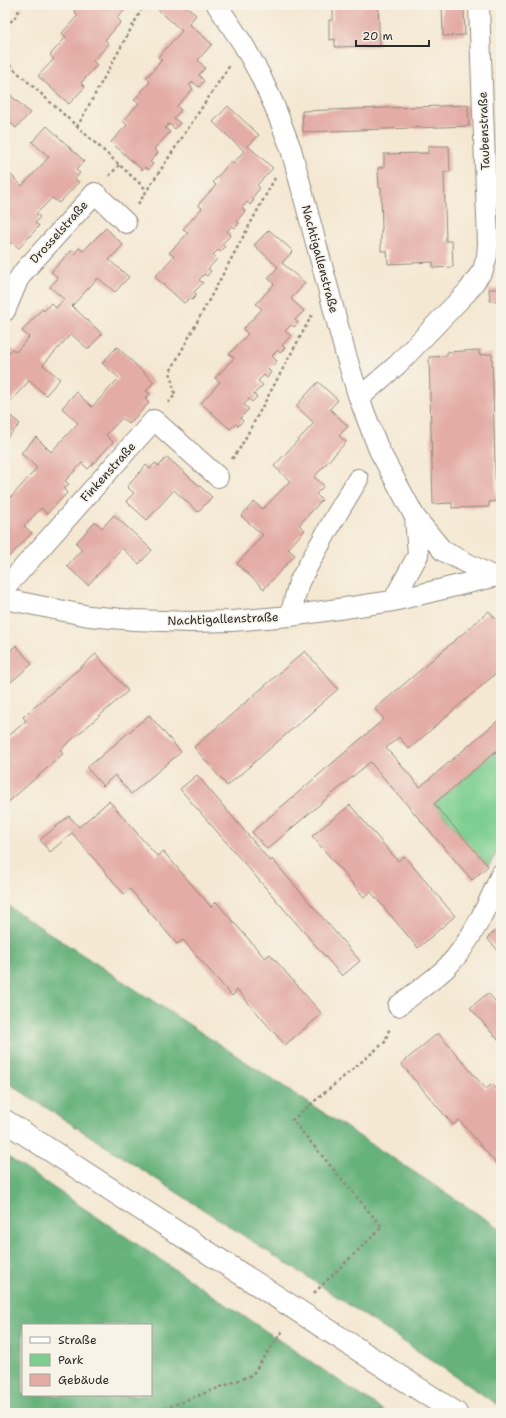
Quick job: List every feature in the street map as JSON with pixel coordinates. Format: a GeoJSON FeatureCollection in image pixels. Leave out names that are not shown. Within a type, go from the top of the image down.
{"type":"FeatureCollection","features":[{"type":"Feature","properties":{"kind":"main road"},"geometry":{"type":"LineString","coordinates":[[5,1121],[456,1413]]}},
{"type":"Feature","properties":{"kind":"street","name":"Nachtigallenstraße"},"geometry":{"type":"LineString","coordinates":[[218,5],[243,44],[259,73],[274,105],[291,150],[345,352],[359,398],[379,450],[415,517],[443,551],[497,576]]}},
{"type":"Feature","properties":{"kind":"street","name":"Taubenstraße"},"geometry":{"type":"LineString","coordinates":[[359,398],[408,353],[468,291],[483,270],[487,256],[488,242],[479,5]]}},
{"type":"Feature","properties":{"kind":"street","name":"Drosselstraße"},"geometry":{"type":"LineString","coordinates":[[5,311],[18,280],[24,271],[94,193],[126,223]]}},
{"type":"Feature","properties":{"kind":"street"},"geometry":{"type":"LineString","coordinates":[[154,420],[218,477]]}},
{"type":"Feature","properties":{"kind":"street","name":"Finkenstraße"},"geometry":{"type":"LineString","coordinates":[[5,588],[154,420]]}},
{"type":"Feature","properties":{"kind":"street"},"geometry":{"type":"LineString","coordinates":[[290,616],[299,582],[334,518],[358,479]]}},
{"type":"Feature","properties":{"kind":"street","name":"Nachtigallenstraße"},"geometry":{"type":"LineString","coordinates":[[393,601],[418,555],[415,517]]}},
{"type":"Feature","properties":{"kind":"street","name":"Nachtigallenstraße"},"geometry":{"type":"LineString","coordinates":[[5,599],[89,616],[134,620],[191,622],[232,621],[290,616],[393,601],[497,576]]}},
{"type":"Feature","properties":{"kind":"street"},"geometry":{"type":"LineString","coordinates":[[398,1006],[447,966],[459,953],[492,896],[501,874]]}},
{"type":"Feature","properties":{"kind":"path"},"geometry":{"type":"LineString","coordinates":[[5,25],[14,19],[22,5]]}},
{"type":"Feature","properties":{"kind":"path"},"geometry":{"type":"LineString","coordinates":[[77,127],[144,5]]}},
{"type":"Feature","properties":{"kind":"path"},"geometry":{"type":"LineString","coordinates":[[126,223],[243,44]]}},
{"type":"Feature","properties":{"kind":"path"},"geometry":{"type":"LineString","coordinates":[[5,61],[147,190]]}},
{"type":"Feature","properties":{"kind":"path"},"geometry":{"type":"LineString","coordinates":[[154,420],[175,395],[170,372],[291,150]]}},
{"type":"Feature","properties":{"kind":"path"},"geometry":{"type":"LineString","coordinates":[[218,477],[240,448],[327,287]]}},
{"type":"Feature","properties":{"kind":"path"},"geometry":{"type":"LineString","coordinates":[[153,1413],[252,1374],[297,1310],[382,1227],[292,1120],[385,1042],[398,1006]]}},
{"type":"Feature","properties":{"kind":"green space"},"geometry":{"type":"Polygon","coordinates":[[[501,747],[501,847],[488,866],[434,804],[501,747]]]}},
{"type":"Feature","properties":{"kind":"green space"},"geometry":{"type":"Polygon","coordinates":[[[5,904],[501,1229],[501,1407],[312,1280],[5,1081],[5,904]]]}},
{"type":"Feature","properties":{"kind":"green space"},"geometry":{"type":"Polygon","coordinates":[[[5,1155],[387,1413],[5,1413],[5,1155]]]}},
{"type":"Feature","properties":{"kind":"building"},"geometry":{"type":"Polygon","coordinates":[[[80,5],[129,5],[117,18],[121,22],[105,40],[109,44],[93,61],[97,65],[81,83],[85,87],[69,104],[38,76],[54,59],[50,55],[66,37],[62,33],[78,15],[74,11],[80,5]]]}},
{"type":"Feature","properties":{"kind":"building"},"geometry":{"type":"Polygon","coordinates":[[[185,5],[196,15],[189,24],[212,44],[198,60],[205,68],[199,75],[204,81],[199,87],[193,82],[189,85],[193,89],[177,106],[181,110],[174,118],[180,123],[175,129],[169,124],[165,128],[170,132],[154,149],[158,153],[150,162],[153,164],[148,170],[145,167],[142,170],[111,142],[127,125],[123,121],[139,103],[134,100],[150,82],[146,78],[162,60],[158,57],[182,31],[154,6],[185,5]]]}},
{"type":"Feature","properties":{"kind":"building"},"geometry":{"type":"Polygon","coordinates":[[[333,5],[378,5],[380,46],[335,47],[335,39],[329,40],[329,20],[333,20],[333,5]]]}},
{"type":"Feature","properties":{"kind":"building"},"geometry":{"type":"Polygon","coordinates":[[[442,5],[464,5],[465,35],[443,36],[442,5]]]}},
{"type":"Feature","properties":{"kind":"building"},"geometry":{"type":"Polygon","coordinates":[[[5,90],[30,113],[16,128],[5,118],[5,90]]]}},
{"type":"Feature","properties":{"kind":"building"},"geometry":{"type":"Polygon","coordinates":[[[468,105],[469,126],[303,132],[302,111],[468,105]]]}},
{"type":"Feature","properties":{"kind":"building"},"geometry":{"type":"Polygon","coordinates":[[[228,106],[259,135],[248,146],[273,168],[257,185],[260,188],[252,198],[254,200],[250,205],[247,202],[242,208],[245,211],[237,221],[239,223],[235,228],[232,226],[227,231],[231,235],[222,244],[225,247],[220,252],[218,250],[213,255],[217,259],[208,269],[211,271],[207,276],[204,274],[199,280],[203,283],[194,292],[197,295],[192,300],[190,298],[184,303],[155,277],[174,256],[169,253],[188,233],[183,229],[202,208],[198,205],[216,185],[213,182],[231,161],[233,164],[244,151],[213,122],[228,106]]]}},
{"type":"Feature","properties":{"kind":"building"},"geometry":{"type":"Polygon","coordinates":[[[47,126],[84,161],[76,170],[80,173],[75,179],[79,182],[59,203],[52,198],[36,214],[40,217],[35,223],[39,226],[19,248],[12,242],[5,249],[5,206],[9,202],[5,198],[5,173],[7,171],[22,186],[49,157],[32,142],[47,126]]]}},
{"type":"Feature","properties":{"kind":"building"},"geometry":{"type":"Polygon","coordinates":[[[428,146],[449,146],[450,172],[444,172],[446,241],[452,241],[453,267],[433,268],[433,262],[388,264],[387,251],[381,251],[381,188],[379,188],[378,168],[384,167],[384,154],[428,153],[428,146]]]}},
{"type":"Feature","properties":{"kind":"building"},"geometry":{"type":"Polygon","coordinates":[[[106,228],[123,245],[109,260],[129,277],[115,292],[98,278],[72,306],[102,334],[88,349],[71,334],[43,365],[60,379],[46,395],[29,381],[5,407],[5,357],[12,349],[16,352],[29,337],[22,331],[42,309],[44,311],[51,303],[56,308],[64,299],[50,287],[58,278],[51,272],[71,251],[74,254],[79,248],[83,251],[106,228]]]}},
{"type":"Feature","properties":{"kind":"building"},"geometry":{"type":"Polygon","coordinates":[[[269,230],[293,251],[282,263],[305,283],[291,299],[304,311],[295,320],[298,323],[294,327],[291,325],[285,331],[291,336],[282,345],[285,348],[280,353],[278,350],[272,356],[277,361],[268,370],[271,372],[267,378],[264,375],[258,381],[263,385],[254,394],[257,397],[252,402],[249,399],[244,405],[249,409],[240,418],[243,421],[238,426],[236,424],[230,429],[201,403],[220,382],[215,378],[234,358],[229,354],[248,334],[243,329],[262,309],[256,304],[274,284],[268,278],[278,267],[254,245],[269,230]]]}},
{"type":"Feature","properties":{"kind":"building"},"geometry":{"type":"Polygon","coordinates":[[[489,289],[499,289],[500,301],[490,301],[489,289]]]}},
{"type":"Feature","properties":{"kind":"building"},"geometry":{"type":"Polygon","coordinates":[[[117,347],[154,382],[146,391],[150,394],[145,399],[149,403],[129,424],[122,418],[106,435],[113,442],[88,469],[82,463],[65,481],[69,484],[64,489],[67,493],[47,514],[41,508],[24,526],[32,533],[7,559],[5,558],[5,491],[11,497],[37,468],[21,453],[36,437],[51,452],[78,423],[62,408],[76,392],[92,407],[119,378],[102,363],[117,347]]]}},
{"type":"Feature","properties":{"kind":"building"},"geometry":{"type":"Polygon","coordinates":[[[479,350],[479,355],[492,354],[496,501],[489,502],[489,507],[452,508],[452,503],[433,504],[429,357],[447,356],[447,352],[479,350]]]}},
{"type":"Feature","properties":{"kind":"building"},"geometry":{"type":"Polygon","coordinates":[[[318,382],[338,400],[330,409],[348,426],[339,436],[346,442],[314,477],[324,486],[316,494],[322,500],[299,525],[305,530],[288,549],[295,555],[264,589],[237,564],[263,535],[241,516],[254,502],[263,509],[290,481],[274,466],[314,423],[296,406],[318,382]]]}},
{"type":"Feature","properties":{"kind":"building"},"geometry":{"type":"Polygon","coordinates":[[[5,411],[20,424],[5,440],[5,411]]]}},
{"type":"Feature","properties":{"kind":"building"},"geometry":{"type":"Polygon","coordinates":[[[167,457],[212,497],[198,512],[174,490],[147,520],[126,501],[134,493],[127,487],[146,465],[150,469],[155,463],[159,466],[167,457]]]}},
{"type":"Feature","properties":{"kind":"building"},"geometry":{"type":"Polygon","coordinates":[[[114,515],[152,550],[139,564],[122,548],[88,585],[67,566],[82,549],[76,543],[95,522],[102,528],[114,515]]]}},
{"type":"Feature","properties":{"kind":"building"},"geometry":{"type":"Polygon","coordinates":[[[489,611],[501,625],[501,669],[409,749],[399,737],[386,748],[420,787],[501,718],[501,747],[434,804],[488,866],[472,880],[370,762],[267,849],[252,832],[384,719],[375,709],[489,611]]]}},
{"type":"Feature","properties":{"kind":"building"},"geometry":{"type":"Polygon","coordinates":[[[16,645],[32,664],[5,687],[5,648],[9,652],[16,645]]]}},
{"type":"Feature","properties":{"kind":"building"},"geometry":{"type":"Polygon","coordinates":[[[305,651],[338,689],[227,786],[194,747],[305,651]]]}},
{"type":"Feature","properties":{"kind":"building"},"geometry":{"type":"Polygon","coordinates":[[[96,654],[128,691],[60,750],[63,754],[5,805],[5,739],[26,721],[23,717],[96,654]]]}},
{"type":"Feature","properties":{"kind":"building"},"geometry":{"type":"Polygon","coordinates":[[[149,715],[181,752],[131,794],[115,775],[103,786],[87,768],[149,715]]]}},
{"type":"Feature","properties":{"kind":"building"},"geometry":{"type":"Polygon","coordinates":[[[197,775],[270,861],[272,859],[360,961],[342,976],[180,789],[197,775]]]}},
{"type":"Feature","properties":{"kind":"building"},"geometry":{"type":"Polygon","coordinates":[[[109,801],[157,856],[163,851],[211,907],[216,902],[265,958],[270,954],[322,1014],[285,1045],[237,990],[232,996],[183,940],[177,944],[130,889],[124,894],[72,833],[50,852],[40,840],[69,816],[79,827],[109,801]]]}},
{"type":"Feature","properties":{"kind":"building"},"geometry":{"type":"Polygon","coordinates":[[[350,805],[398,861],[404,856],[455,916],[418,948],[371,892],[364,897],[312,836],[350,805]]]}},
{"type":"Feature","properties":{"kind":"building"},"geometry":{"type":"Polygon","coordinates":[[[501,926],[501,954],[487,938],[501,926]]]}},
{"type":"Feature","properties":{"kind":"building"},"geometry":{"type":"Polygon","coordinates":[[[488,993],[501,1008],[501,1043],[470,1008],[488,993]]]}},
{"type":"Feature","properties":{"kind":"building"},"geometry":{"type":"Polygon","coordinates":[[[438,1033],[486,1089],[492,1084],[501,1094],[501,1169],[459,1120],[453,1125],[401,1064],[438,1033]]]}}]}
